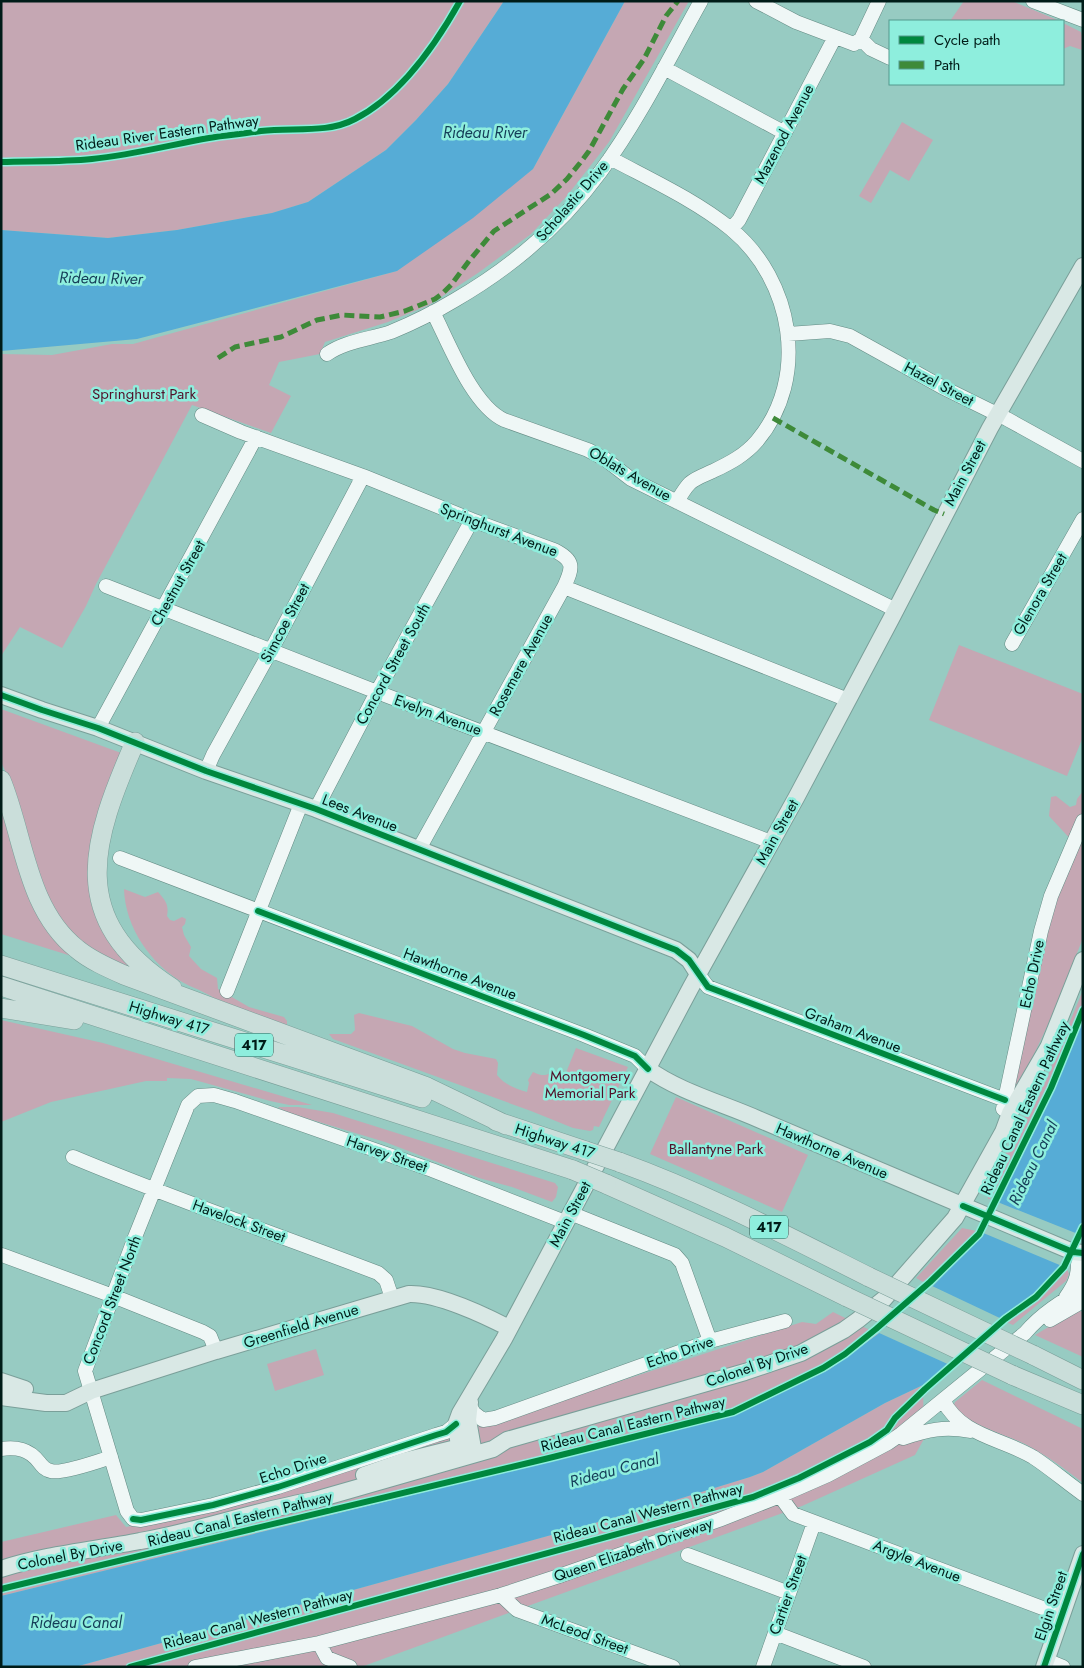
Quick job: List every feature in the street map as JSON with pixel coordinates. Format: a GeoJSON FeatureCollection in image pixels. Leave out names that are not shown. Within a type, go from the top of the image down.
{"type":"FeatureCollection","features":[{"type":"Feature","properties":{"kind":"highway"},"geometry":{"type":"LineString","coordinates":[[135,742],[107,817],[99,845],[97,886],[102,909],[116,936],[139,962],[168,985],[206,1006]]}},
{"type":"Feature","properties":{"kind":"highway"},"geometry":{"type":"LineString","coordinates":[[1,780],[19,834],[30,876],[52,920],[64,937],[77,949],[110,969],[427,1087],[506,1124]]}},
{"type":"Feature","properties":{"kind":"highway","name":"Highway 417"},"geometry":{"type":"LineString","coordinates":[[1,966],[506,1124],[619,1162],[667,1181],[765,1225],[1083,1380]]}},
{"type":"Feature","properties":{"kind":"highway","name":"417"},"geometry":{"type":"LineString","coordinates":[[1,986],[573,1170],[725,1237],[1029,1383],[1083,1405]]}},
{"type":"Feature","properties":{"kind":"highway"},"geometry":{"type":"LineString","coordinates":[[1,1008],[56,1016],[176,1042]]}},
{"type":"Feature","properties":{"kind":"highway"},"geometry":{"type":"LineString","coordinates":[[1033,1355],[1083,1371]]}},
{"type":"Feature","properties":{"kind":"highway"},"geometry":{"type":"LineString","coordinates":[[1029,1383],[1083,1419]]}},
{"type":"Feature","properties":{"kind":"main road","name":"Main Street"},"geometry":{"type":"LineString","coordinates":[[456,1424],[460,1413],[470,1401],[698,974],[848,700],[998,414],[1083,266]]}},
{"type":"Feature","properties":{"kind":"main road","name":"Lees Avenue"},"geometry":{"type":"LineString","coordinates":[[1,695],[98,728],[206,771],[308,806],[676,950],[689,960],[698,974]]}},
{"type":"Feature","properties":{"kind":"main road","name":"Colonel By Drive"},"geometry":{"type":"LineString","coordinates":[[1,1569],[27,1562],[140,1541],[315,1500],[488,1440],[507,1440],[744,1372],[801,1353],[844,1330],[884,1299],[938,1239],[963,1206],[1003,1132],[1015,1118],[1035,1083],[1083,960]]}},
{"type":"Feature","properties":{"kind":"main road","name":"Hawthorne Avenue"},"geometry":{"type":"LineString","coordinates":[[648,1069],[676,1085],[980,1213],[1079,1259]]}},
{"type":"Feature","properties":{"kind":"main road","name":"Greenfield Avenue"},"geometry":{"type":"LineString","coordinates":[[1,1397],[61,1404],[72,1401],[91,1391],[216,1351],[409,1294],[426,1295],[447,1302],[509,1328]]}},
{"type":"Feature","properties":{"kind":"main road"},"geometry":{"type":"LineString","coordinates":[[1,1381],[25,1389]]}},
{"type":"Feature","properties":{"kind":"main road","name":"Greenfield Avenue"},"geometry":{"type":"LineString","coordinates":[[1,1386],[53,1394],[91,1391]]}},
{"type":"Feature","properties":{"kind":"main road","name":"Main Street"},"geometry":{"type":"LineString","coordinates":[[468,1448],[470,1401]]}},
{"type":"Feature","properties":{"kind":"main road"},"geometry":{"type":"LineString","coordinates":[[456,1424],[468,1448]]}},
{"type":"Feature","properties":{"kind":"main road","name":"Elgin Street"},"geometry":{"type":"LineString","coordinates":[[1045,1664],[1083,1554]]}},
{"type":"Feature","properties":{"kind":"street","name":"Scholastic Drive"},"geometry":{"type":"LineString","coordinates":[[327,354],[336,349],[392,332],[433,312],[488,280],[530,248],[582,194],[610,158],[664,68],[701,1]]}},
{"type":"Feature","properties":{"kind":"street"},"geometry":{"type":"LineString","coordinates":[[756,1],[796,22],[854,44],[861,39],[879,1]]}},
{"type":"Feature","properties":{"kind":"street"},"geometry":{"type":"LineString","coordinates":[[1033,1],[1083,20]]}},
{"type":"Feature","properties":{"kind":"street","name":"Mazenod Avenue"},"geometry":{"type":"LineString","coordinates":[[731,229],[739,220],[836,37]]}},
{"type":"Feature","properties":{"kind":"street"},"geometry":{"type":"LineString","coordinates":[[861,39],[871,49],[889,58]]}},
{"type":"Feature","properties":{"kind":"street"},"geometry":{"type":"LineString","coordinates":[[664,68],[785,133]]}},
{"type":"Feature","properties":{"kind":"street"},"geometry":{"type":"LineString","coordinates":[[610,158],[698,206],[731,229],[752,250],[769,277],[780,302],[788,334],[790,350],[788,368],[782,394],[773,418],[757,441],[741,456],[691,482],[677,502]]}},
{"type":"Feature","properties":{"kind":"street","name":"Oblats Avenue"},"geometry":{"type":"LineString","coordinates":[[433,312],[478,396],[493,414],[504,420],[588,450],[605,459],[631,479],[896,610]]}},
{"type":"Feature","properties":{"kind":"street","name":"Hazel Street"},"geometry":{"type":"LineString","coordinates":[[788,334],[830,332],[850,336],[1083,461]]}},
{"type":"Feature","properties":{"kind":"street","name":"Springhurst Avenue"},"geometry":{"type":"LineString","coordinates":[[202,415],[562,554],[570,562],[571,571],[564,587]]}},
{"type":"Feature","properties":{"kind":"street","name":"Chestnut Street"},"geometry":{"type":"LineString","coordinates":[[98,728],[164,610],[256,437]]}},
{"type":"Feature","properties":{"kind":"street","name":"Simcoe Street"},"geometry":{"type":"LineString","coordinates":[[206,771],[363,476]]}},
{"type":"Feature","properties":{"kind":"street","name":"Glenora Street"},"geometry":{"type":"LineString","coordinates":[[1012,644],[1083,519]]}},
{"type":"Feature","properties":{"kind":"street","name":"Concord Street South"},"geometry":{"type":"LineString","coordinates":[[227,991],[258,912],[308,806],[377,692],[472,520]]}},
{"type":"Feature","properties":{"kind":"street","name":"Evelyn Avenue"},"geometry":{"type":"LineString","coordinates":[[106,586],[377,692],[771,842]]}},
{"type":"Feature","properties":{"kind":"street"},"geometry":{"type":"LineString","coordinates":[[564,587],[848,700]]}},
{"type":"Feature","properties":{"kind":"street","name":"Rosemere Avenue"},"geometry":{"type":"LineString","coordinates":[[419,849],[564,587]]}},
{"type":"Feature","properties":{"kind":"street","name":"Echo Drive"},"geometry":{"type":"LineString","coordinates":[[1003,1132],[1001,1117],[1032,967],[1051,896],[1083,821]]}},
{"type":"Feature","properties":{"kind":"street","name":"Hawthorne Avenue"},"geometry":{"type":"LineString","coordinates":[[120,858],[584,1035],[635,1056],[648,1069]]}},
{"type":"Feature","properties":{"kind":"street","name":"Graham Avenue"},"geometry":{"type":"LineString","coordinates":[[698,974],[708,988],[1005,1100]]}},
{"type":"Feature","properties":{"kind":"street","name":"Harvey Street"},"geometry":{"type":"LineString","coordinates":[[207,1095],[235,1101],[675,1255],[682,1263],[710,1341]]}},
{"type":"Feature","properties":{"kind":"street","name":"Concord Street North"},"geometry":{"type":"LineString","coordinates":[[133,1519],[127,1511],[85,1371],[188,1105],[198,1096],[207,1095]]}},
{"type":"Feature","properties":{"kind":"street","name":"Havelock Street"},"geometry":{"type":"LineString","coordinates":[[73,1157],[155,1191],[271,1232],[378,1273],[386,1281],[392,1298]]}},
{"type":"Feature","properties":{"kind":"street"},"geometry":{"type":"LineString","coordinates":[[2,1255],[203,1332],[210,1336],[216,1351]]}},
{"type":"Feature","properties":{"kind":"street"},"geometry":{"type":"LineString","coordinates":[[1064,1300],[1075,1284],[1079,1259]]}},
{"type":"Feature","properties":{"kind":"street","name":"Queen Elizabeth Driveway"},"geometry":{"type":"LineString","coordinates":[[195,1667],[319,1643],[501,1595],[719,1520],[780,1496],[828,1475],[888,1443],[916,1424],[1025,1333],[1032,1324],[1064,1300],[1083,1289]]}},
{"type":"Feature","properties":{"kind":"street","name":"Queen Elizabeth Driveway"},"geometry":{"type":"LineString","coordinates":[[1025,1333],[1036,1329],[1083,1301]]}},
{"type":"Feature","properties":{"kind":"street","name":"Echo Drive"},"geometry":{"type":"LineString","coordinates":[[470,1401],[476,1415],[483,1420],[495,1418],[710,1341],[785,1321]]}},
{"type":"Feature","properties":{"kind":"street"},"geometry":{"type":"LineString","coordinates":[[943,1400],[953,1417],[976,1432],[1032,1456],[1083,1494]]}},
{"type":"Feature","properties":{"kind":"street","name":"Echo Drive"},"geometry":{"type":"LineString","coordinates":[[133,1519],[145,1519],[213,1505],[278,1487],[436,1436],[456,1424]]}},
{"type":"Feature","properties":{"kind":"street"},"geometry":{"type":"LineString","coordinates":[[888,1443],[938,1428],[976,1432]]}},
{"type":"Feature","properties":{"kind":"street"},"geometry":{"type":"LineString","coordinates":[[1,1449],[22,1449],[30,1452],[43,1467],[52,1472],[111,1457]]}},
{"type":"Feature","properties":{"kind":"street","name":"Argyle Avenue"},"geometry":{"type":"LineString","coordinates":[[780,1496],[793,1514],[814,1523],[1061,1616]]}},
{"type":"Feature","properties":{"kind":"street","name":"Cartier Street"},"geometry":{"type":"LineString","coordinates":[[762,1667],[814,1523]]}},
{"type":"Feature","properties":{"kind":"street"},"geometry":{"type":"LineString","coordinates":[[688,1554],[789,1592]]}},
{"type":"Feature","properties":{"kind":"street","name":"McLeod Street"},"geometry":{"type":"LineString","coordinates":[[501,1595],[517,1610],[673,1667]]}},
{"type":"Feature","properties":{"kind":"street"},"geometry":{"type":"LineString","coordinates":[[774,1633],[864,1667]]}},
{"type":"Feature","properties":{"kind":"street"},"geometry":{"type":"LineString","coordinates":[[319,1643],[325,1662],[350,1667]]}},
{"type":"Feature","properties":{"kind":"street"},"geometry":{"type":"LineString","coordinates":[[1045,1664],[1063,1667]]}},
{"type":"Feature","properties":{"kind":"green space"},"geometry":{"type":"Polygon","coordinates":[[[1,1],[504,1],[448,84],[416,120],[386,150],[308,202],[272,213],[177,230],[108,238],[1,230],[1,1]]]}},
{"type":"Feature","properties":{"kind":"green space","name":"Springhurst Park"},"geometry":{"type":"Polygon","coordinates":[[[625,1],[689,1],[609,142],[566,197],[531,234],[478,273],[429,305],[388,322],[325,342],[320,354],[279,362],[269,385],[291,396],[271,433],[192,405],[62,648],[20,627],[1,656],[1,354],[52,355],[112,344],[133,344],[397,271],[533,169],[625,1]]]}},
{"type":"Feature","properties":{"kind":"green space"},"geometry":{"type":"Polygon","coordinates":[[[964,1],[1012,1],[1058,20],[969,19],[951,20],[964,1]]]}},
{"type":"Feature","properties":{"kind":"green space"},"geometry":{"type":"Polygon","coordinates":[[[1064,24],[1081,32],[1083,39],[1082,50],[1070,46],[1064,49],[1064,24]]]}},
{"type":"Feature","properties":{"kind":"green space"},"geometry":{"type":"Polygon","coordinates":[[[902,122],[933,140],[909,181],[890,170],[871,203],[859,196],[902,122]]]}},
{"type":"Feature","properties":{"kind":"green space"},"geometry":{"type":"Polygon","coordinates":[[[959,645],[1083,694],[1083,737],[1067,776],[929,720],[959,645]]]}},
{"type":"Feature","properties":{"kind":"green space"},"geometry":{"type":"Polygon","coordinates":[[[1,709],[124,754],[91,869],[141,975],[93,953],[66,928],[46,894],[14,790],[1,762],[1,709]]]}},
{"type":"Feature","properties":{"kind":"green space"},"geometry":{"type":"Polygon","coordinates":[[[1083,791],[1083,938],[1053,1014],[1011,1103],[1046,918],[1075,844],[1049,816],[1051,797],[1056,796],[1070,807],[1076,805],[1077,799],[1083,791]]]}},
{"type":"Feature","properties":{"kind":"green space"},"geometry":{"type":"Polygon","coordinates":[[[1,799],[10,827],[81,959],[1,934],[1,799]]]}},
{"type":"Feature","properties":{"kind":"green space"},"geometry":{"type":"Polygon","coordinates":[[[124,889],[145,897],[158,892],[166,903],[168,909],[167,916],[170,920],[174,921],[182,917],[186,919],[182,927],[191,947],[189,956],[201,969],[217,978],[218,989],[249,1007],[284,1017],[287,1025],[271,1022],[232,1009],[208,994],[184,983],[161,966],[142,944],[135,931],[129,917],[124,889]]]}},
{"type":"Feature","properties":{"kind":"green space"},"geometry":{"type":"Polygon","coordinates":[[[1083,990],[1083,1002],[1041,1103],[990,1199],[988,1199],[987,1191],[990,1183],[1048,1075],[1083,990]]]}},
{"type":"Feature","properties":{"kind":"green space","name":"Montgomery Memorial Park"},"geometry":{"type":"Polygon","coordinates":[[[359,1013],[412,1026],[453,1049],[496,1059],[498,1063],[497,1075],[510,1086],[527,1092],[528,1080],[533,1072],[543,1075],[557,1071],[563,1080],[576,1048],[628,1067],[599,1127],[594,1126],[593,1130],[590,1131],[573,1128],[333,1039],[329,1034],[351,1034],[355,1030],[354,1015],[359,1013]]]}},
{"type":"Feature","properties":{"kind":"green space"},"geometry":{"type":"Polygon","coordinates":[[[1,1020],[103,1043],[312,1105],[289,1105],[191,1079],[167,1078],[167,1081],[146,1081],[51,1102],[1,1122],[1,1020]]]}},
{"type":"Feature","properties":{"kind":"green space","name":"Ballantyne Park"},"geometry":{"type":"Polygon","coordinates":[[[676,1097],[808,1155],[782,1212],[650,1154],[676,1097]]]}},
{"type":"Feature","properties":{"kind":"green space"},"geometry":{"type":"Polygon","coordinates":[[[278,1107],[298,1107],[333,1113],[555,1183],[558,1187],[556,1197],[552,1202],[512,1187],[479,1178],[385,1142],[286,1112],[278,1107]]]}},
{"type":"Feature","properties":{"kind":"green space"},"geometry":{"type":"Polygon","coordinates":[[[962,1228],[977,1231],[925,1283],[916,1278],[962,1228]]]}},
{"type":"Feature","properties":{"kind":"green space"},"geometry":{"type":"Polygon","coordinates":[[[1066,1267],[1069,1274],[1066,1281],[1013,1325],[1006,1322],[1043,1293],[1066,1267]]]}},
{"type":"Feature","properties":{"kind":"green space"},"geometry":{"type":"Polygon","coordinates":[[[1077,1310],[1083,1312],[1083,1357],[1035,1335],[1077,1310]]]}},
{"type":"Feature","properties":{"kind":"green space"},"geometry":{"type":"Polygon","coordinates":[[[833,1312],[878,1334],[830,1369],[734,1416],[1,1596],[1,1542],[116,1515],[126,1527],[239,1505],[478,1424],[513,1416],[802,1322],[816,1324],[833,1312]]]}},
{"type":"Feature","properties":{"kind":"green space"},"geometry":{"type":"Polygon","coordinates":[[[316,1349],[324,1375],[275,1391],[267,1364],[316,1349]]]}},
{"type":"Feature","properties":{"kind":"green space"},"geometry":{"type":"Polygon","coordinates":[[[982,1380],[1083,1429],[1083,1483],[1033,1448],[969,1420],[953,1407],[955,1402],[982,1380]]]}},
{"type":"Feature","properties":{"kind":"green space"},"geometry":{"type":"Polygon","coordinates":[[[923,1385],[924,1439],[915,1455],[802,1506],[361,1667],[75,1667],[656,1506],[750,1477],[763,1472],[885,1403],[923,1385]]]}},
{"type":"Feature","properties":{"kind":"water","name":"Rideau River"},"geometry":{"type":"Polygon","coordinates":[[[504,1],[625,1],[533,169],[473,218],[397,271],[137,339],[1,351],[1,230],[108,238],[177,230],[272,213],[308,202],[386,150],[416,120],[448,84],[504,1]]]}},
{"type":"Feature","properties":{"kind":"water","name":"Rideau Canal"},"geometry":{"type":"Polygon","coordinates":[[[1083,1017],[1083,1221],[1059,1267],[1032,1296],[1012,1310],[946,1368],[923,1385],[885,1403],[763,1472],[656,1506],[75,1667],[1,1667],[1,1596],[734,1416],[830,1369],[878,1334],[931,1288],[984,1233],[1055,1086],[1083,1017]]]}},
{"type":"Feature","properties":{"kind":"pier"},"geometry":{"type":"Polygon","coordinates":[[[995,1201],[1078,1234],[1062,1266],[981,1232],[995,1201]]]}},
{"type":"Feature","properties":{"kind":"pier"},"geometry":{"type":"Polygon","coordinates":[[[930,1285],[1004,1320],[952,1366],[877,1332],[930,1285]]]}},
{"type":"Feature","properties":{"kind":"marked path"},"geometry":{"type":"LineString","coordinates":[[218,358],[235,347],[281,337],[317,320],[342,315],[380,317],[405,311],[435,299],[443,293],[494,231],[551,194],[580,163],[589,151],[623,89],[644,59],[666,16],[678,1]]}},
{"type":"Feature","properties":{"kind":"marked path"},"geometry":{"type":"LineString","coordinates":[[773,418],[944,514]]}},
{"type":"Feature","properties":{"kind":"cycle path","name":"Rideau River Eastern Pathway"},"geometry":{"type":"LineString","coordinates":[[1,162],[92,159],[215,137],[261,131],[333,127],[344,124],[371,109],[402,83],[428,51],[460,1]]}},
{"type":"Feature","properties":{"kind":"cycle path"},"geometry":{"type":"LineString","coordinates":[[1,695],[98,728],[206,771],[316,809],[676,950],[689,960],[708,987],[1005,1100]]}},
{"type":"Feature","properties":{"kind":"cycle path"},"geometry":{"type":"LineString","coordinates":[[258,911],[584,1035],[635,1056],[648,1069]]}},
{"type":"Feature","properties":{"kind":"cycle path","name":"Rideau Canal Eastern Pathway"},"geometry":{"type":"LineString","coordinates":[[1,1589],[733,1412],[823,1368],[845,1354],[876,1329],[930,1282],[979,1234],[1051,1088],[1083,1010]]}},
{"type":"Feature","properties":{"kind":"cycle path"},"geometry":{"type":"LineString","coordinates":[[963,1206],[1073,1252],[1083,1253]]}},
{"type":"Feature","properties":{"kind":"cycle path","name":"Rideau Canal Western Pathway"},"geometry":{"type":"LineString","coordinates":[[130,1667],[753,1497],[799,1478],[870,1442],[887,1430],[895,1418],[925,1389],[1005,1319],[1036,1297],[1064,1267],[1083,1227]]}},
{"type":"Feature","properties":{"kind":"cycle path"},"geometry":{"type":"LineString","coordinates":[[133,1519],[141,1520],[213,1505],[278,1487],[446,1432],[456,1424]]}},
{"type":"Feature","properties":{"kind":"cycle path"},"geometry":{"type":"LineString","coordinates":[[1044,1667],[1083,1554]]}}]}
